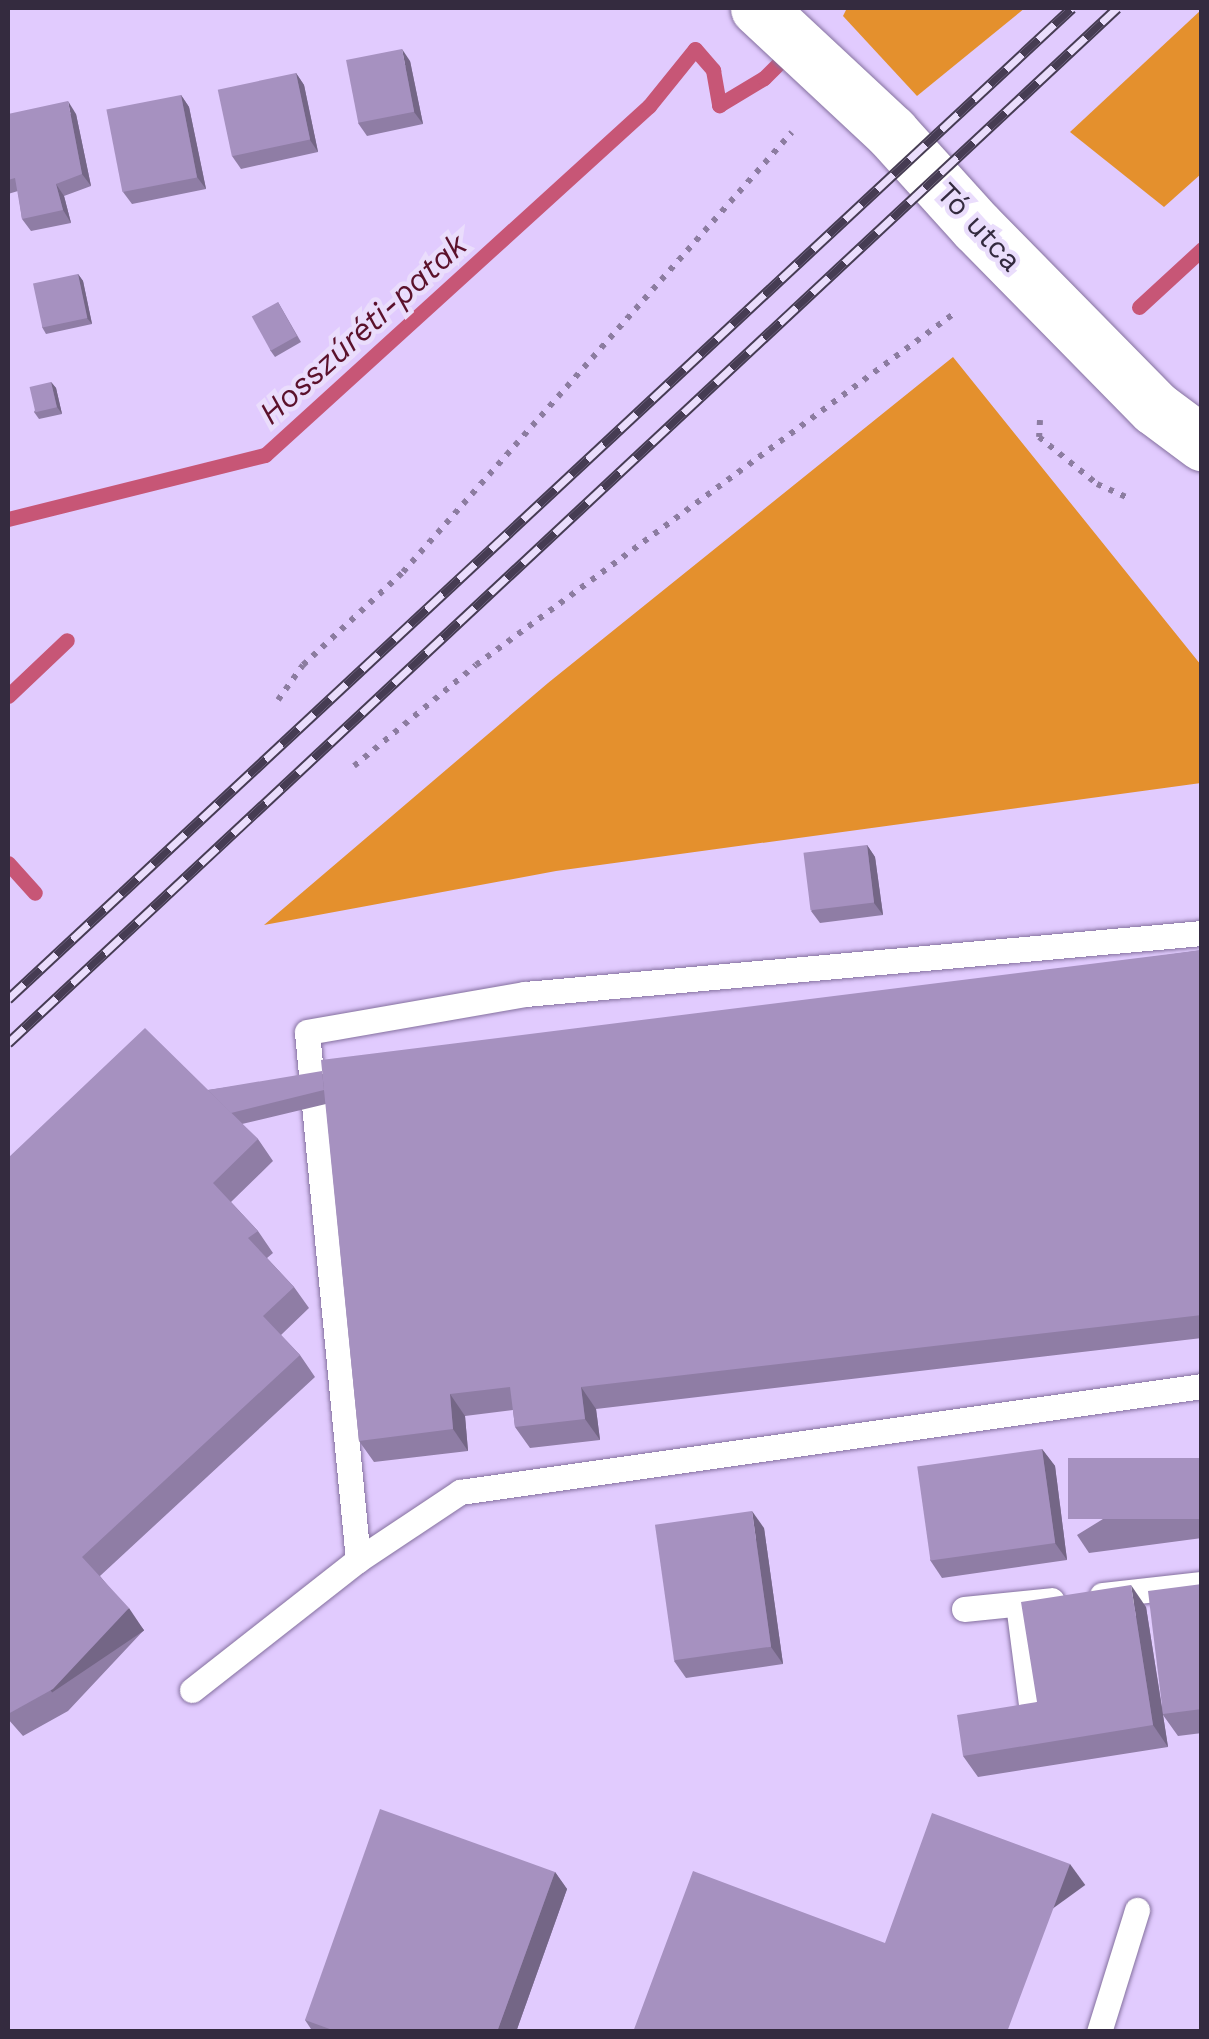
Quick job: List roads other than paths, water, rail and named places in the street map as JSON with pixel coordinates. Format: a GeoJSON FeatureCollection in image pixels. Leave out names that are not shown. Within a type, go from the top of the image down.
{"type":"FeatureCollection","features":[{"type":"Feature","properties":{"kind":"main road","name":"Tó utca"},"geometry":{"type":"LineString","coordinates":[[758,8],[892,132],[976,226],[1155,408],[1202,443]]}},
{"type":"Feature","properties":{"kind":"lane"},"geometry":{"type":"LineString","coordinates":[[358,1560],[307,1032],[525,994],[1202,933]]}},
{"type":"Feature","properties":{"kind":"lane"},"geometry":{"type":"LineString","coordinates":[[192,1690],[358,1560],[460,1492],[1202,1386]]}},
{"type":"Feature","properties":{"kind":"lane"},"geometry":{"type":"LineString","coordinates":[[964,1610],[1202,1584]]}},
{"type":"Feature","properties":{"kind":"lane"},"geometry":{"type":"LineString","coordinates":[[1018,1604],[1033,1720]]}},
{"type":"Feature","properties":{"kind":"lane"},"geometry":{"type":"LineString","coordinates":[[1099,2032],[1137,1910]]}},
{"type":"Feature","properties":{"kind":"waterway","name":"Hosszúréti-patak"},"geometry":{"type":"LineString","coordinates":[[8,519],[265,455],[649,106],[695,49],[713,70],[719,105],[764,78],[784,58]]}},
{"type":"Feature","properties":{"kind":"waterway","name":"Hosszúréti-patak"},"geometry":{"type":"LineString","coordinates":[[1139,307],[1202,249]]}},
{"type":"Feature","properties":{"kind":"waterway"},"geometry":{"type":"LineString","coordinates":[[8,696],[67,640]]}},
{"type":"Feature","properties":{"kind":"waterway"},"geometry":{"type":"LineString","coordinates":[[8,863],[35,893]]}},
{"type":"Feature","properties":{"kind":"railway"},"geometry":{"type":"LineString","coordinates":[[8,999],[1072,8]]}},
{"type":"Feature","properties":{"kind":"railway"},"geometry":{"type":"LineString","coordinates":[[8,1043],[1117,8]]}}]}
